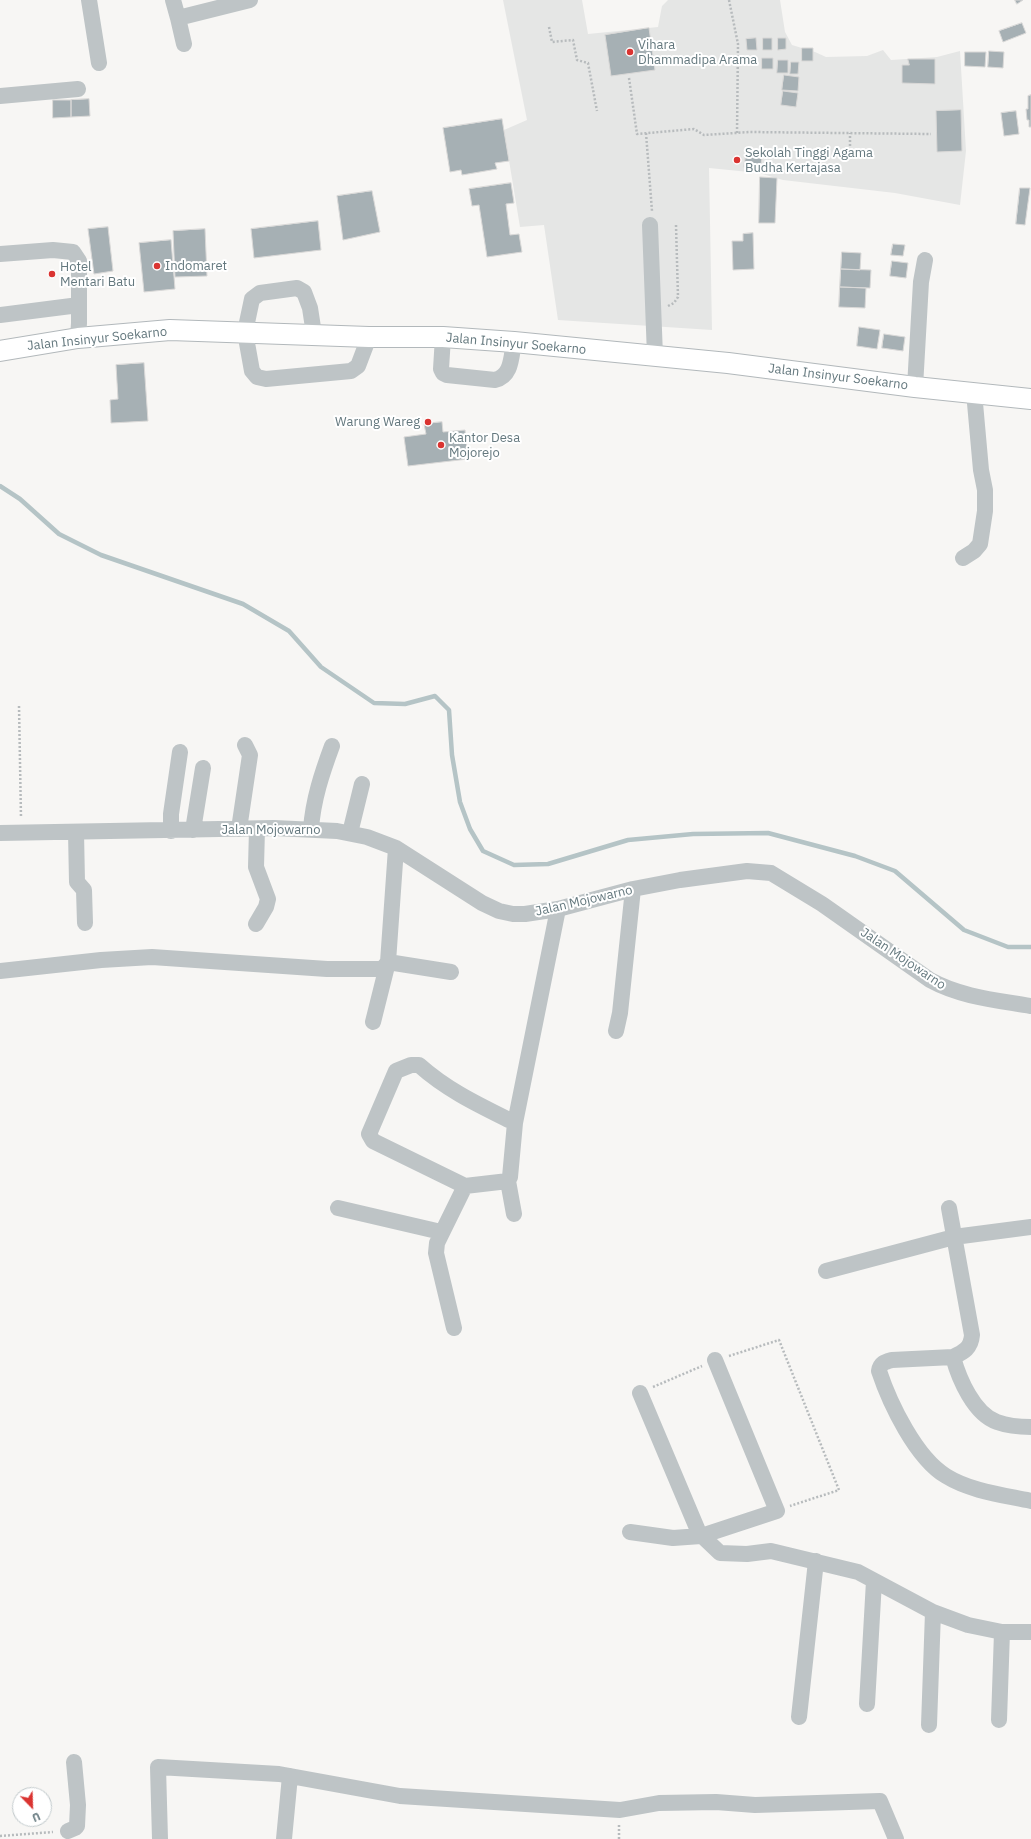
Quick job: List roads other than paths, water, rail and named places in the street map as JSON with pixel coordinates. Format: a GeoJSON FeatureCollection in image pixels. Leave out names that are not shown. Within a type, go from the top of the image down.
{"type":"FeatureCollection","features":[{"type":"Feature","properties":{"kind":"main road","name":"Jalan Insinyur Soekarno"},"geometry":{"type":"LineString","coordinates":[[0,351],[78,338],[170,330],[369,337],[443,337],[514,342],[728,363],[915,387],[1031,399]]}},
{"type":"Feature","properties":{"kind":"street"},"geometry":{"type":"LineString","coordinates":[[89,0],[99,64]]}},
{"type":"Feature","properties":{"kind":"street"},"geometry":{"type":"LineString","coordinates":[[173,0],[184,44]]}},
{"type":"Feature","properties":{"kind":"street"},"geometry":{"type":"LineString","coordinates":[[178,18],[250,0]]}},
{"type":"Feature","properties":{"kind":"street"},"geometry":{"type":"LineString","coordinates":[[0,96],[78,90]]}},
{"type":"Feature","properties":{"kind":"street"},"geometry":{"type":"LineString","coordinates":[[650,225],[655,356]]}},
{"type":"Feature","properties":{"kind":"street"},"geometry":{"type":"LineString","coordinates":[[0,254],[52,250],[73,252],[79,261],[78,338]]}},
{"type":"Feature","properties":{"kind":"street"},"geometry":{"type":"LineString","coordinates":[[915,387],[921,282],[924,260]]}},
{"type":"Feature","properties":{"kind":"street"},"geometry":{"type":"LineString","coordinates":[[314,334],[310,308],[304,292],[298,288],[260,293],[252,299],[245,332],[252,371],[257,377],[266,379],[351,371],[358,366],[369,337]]}},
{"type":"Feature","properties":{"kind":"street"},"geometry":{"type":"LineString","coordinates":[[0,315],[79,305]]}},
{"type":"Feature","properties":{"kind":"street"},"geometry":{"type":"LineString","coordinates":[[443,337],[441,369],[443,373],[447,375],[495,380],[502,378],[507,373],[514,342]]}},
{"type":"Feature","properties":{"kind":"street"},"geometry":{"type":"LineString","coordinates":[[963,558],[974,551],[980,544],[985,511],[985,490],[981,470],[974,392]]}},
{"type":"Feature","properties":{"kind":"street"},"geometry":{"type":"LineString","coordinates":[[239,829],[250,755],[246,744]]}},
{"type":"Feature","properties":{"kind":"street"},"geometry":{"type":"LineString","coordinates":[[311,828],[312,810],[321,776],[332,746]]}},
{"type":"Feature","properties":{"kind":"street"},"geometry":{"type":"LineString","coordinates":[[171,831],[171,814],[180,752]]}},
{"type":"Feature","properties":{"kind":"street"},"geometry":{"type":"LineString","coordinates":[[193,830],[203,768]]}},
{"type":"Feature","properties":{"kind":"street"},"geometry":{"type":"LineString","coordinates":[[350,833],[362,784]]}},
{"type":"Feature","properties":{"kind":"street","name":"Jalan Mojowarno"},"geometry":{"type":"LineString","coordinates":[[0,833],[311,828],[350,833],[367,836],[396,848],[482,903],[499,911],[513,914],[525,914],[558,909],[633,889],[715,875],[747,871],[771,873],[822,904],[945,989],[976,997],[1031,1006]]}},
{"type":"Feature","properties":{"kind":"street"},"geometry":{"type":"LineString","coordinates":[[256,924],[266,907],[268,899],[256,867],[257,829]]}},
{"type":"Feature","properties":{"kind":"street"},"geometry":{"type":"LineString","coordinates":[[76,832],[76,882],[84,890],[85,923]]}},
{"type":"Feature","properties":{"kind":"street"},"geometry":{"type":"LineString","coordinates":[[373,1022],[388,962],[396,848]]}},
{"type":"Feature","properties":{"kind":"street"},"geometry":{"type":"LineString","coordinates":[[616,1031],[620,1013],[633,889]]}},
{"type":"Feature","properties":{"kind":"street"},"geometry":{"type":"LineString","coordinates":[[514,1214],[508,1180],[510,1177],[515,1123],[558,909]]}},
{"type":"Feature","properties":{"kind":"street"},"geometry":{"type":"LineString","coordinates":[[0,971],[100,960],[152,957],[327,969],[379,969],[383,968],[388,962]]}},
{"type":"Feature","properties":{"kind":"street"},"geometry":{"type":"LineString","coordinates":[[388,962],[451,972]]}},
{"type":"Feature","properties":{"kind":"street"},"geometry":{"type":"LineString","coordinates":[[508,1180],[465,1186],[370,1138],[369,1134],[396,1071],[411,1065],[420,1064],[431,1076],[462,1097],[515,1123]]}},
{"type":"Feature","properties":{"kind":"street"},"geometry":{"type":"LineString","coordinates":[[454,1328],[436,1253],[437,1243],[441,1232],[465,1186]]}},
{"type":"Feature","properties":{"kind":"street"},"geometry":{"type":"LineString","coordinates":[[338,1208],[441,1232]]}},
{"type":"Feature","properties":{"kind":"street"},"geometry":{"type":"LineString","coordinates":[[949,1208],[972,1340],[967,1350],[954,1357],[892,1360],[883,1363],[879,1371],[893,1404],[916,1445],[930,1463],[946,1476],[970,1487],[1031,1501]]}},
{"type":"Feature","properties":{"kind":"street"},"geometry":{"type":"LineString","coordinates":[[826,1271],[954,1237],[1031,1228]]}},
{"type":"Feature","properties":{"kind":"street"},"geometry":{"type":"LineString","coordinates":[[954,1357],[963,1386],[985,1415],[996,1422],[1015,1427],[1031,1427]]}},
{"type":"Feature","properties":{"kind":"street"},"geometry":{"type":"LineString","coordinates":[[630,1532],[673,1538],[701,1536],[777,1511],[715,1360]]}},
{"type":"Feature","properties":{"kind":"street"},"geometry":{"type":"LineString","coordinates":[[640,1393],[701,1536],[720,1552],[747,1554],[771,1551],[816,1561],[858,1572],[934,1612],[968,1625],[1002,1632],[1031,1632]]}},
{"type":"Feature","properties":{"kind":"street"},"geometry":{"type":"LineString","coordinates":[[799,1717],[816,1561]]}},
{"type":"Feature","properties":{"kind":"street"},"geometry":{"type":"LineString","coordinates":[[867,1704],[874,1581]]}},
{"type":"Feature","properties":{"kind":"street"},"geometry":{"type":"LineString","coordinates":[[928,1725],[934,1612]]}},
{"type":"Feature","properties":{"kind":"street"},"geometry":{"type":"LineString","coordinates":[[999,1720],[1002,1632]]}},
{"type":"Feature","properties":{"kind":"street"},"geometry":{"type":"LineString","coordinates":[[68,1831],[77,1826],[78,1805],[74,1762]]}},
{"type":"Feature","properties":{"kind":"street"},"geometry":{"type":"LineString","coordinates":[[160,1839],[158,1767],[290,1776],[400,1796],[620,1810],[659,1803],[716,1802],[755,1805],[880,1801],[896,1839]]}},
{"type":"Feature","properties":{"kind":"street"},"geometry":{"type":"LineString","coordinates":[[284,1839],[290,1776]]}},
{"type":"Feature","properties":{"kind":"waterway"},"geometry":{"type":"LineString","coordinates":[[0,486],[20,499],[59,534],[101,555],[243,604],[289,631],[321,667],[374,703],[405,704],[435,696],[449,710],[452,755],[460,802],[470,829],[483,851],[514,865],[548,864],[628,840],[693,834],[768,833],[855,856],[895,871],[964,930],[1008,947],[1031,947]]}},
{"type":"Feature","properties":{"kind":"place","name":"Vihara Dhammadipa Arama"},"geometry":{"type":"Point","coordinates":[630,52]}},
{"type":"Feature","properties":{"kind":"place","name":"Sekolah Tinggi Agama Budha Kertajasa"},"geometry":{"type":"Point","coordinates":[737,160]}},
{"type":"Feature","properties":{"kind":"place","name":"Indomaret"},"geometry":{"type":"Point","coordinates":[157,266]}},
{"type":"Feature","properties":{"kind":"place","name":"Hotel Mentari Batu"},"geometry":{"type":"Point","coordinates":[52,274]}},
{"type":"Feature","properties":{"kind":"place","name":"Warung Wareg"},"geometry":{"type":"Point","coordinates":[428,422]}},
{"type":"Feature","properties":{"kind":"place","name":"Kantor Desa Mojorejo"},"geometry":{"type":"Point","coordinates":[441,445]}}]}
